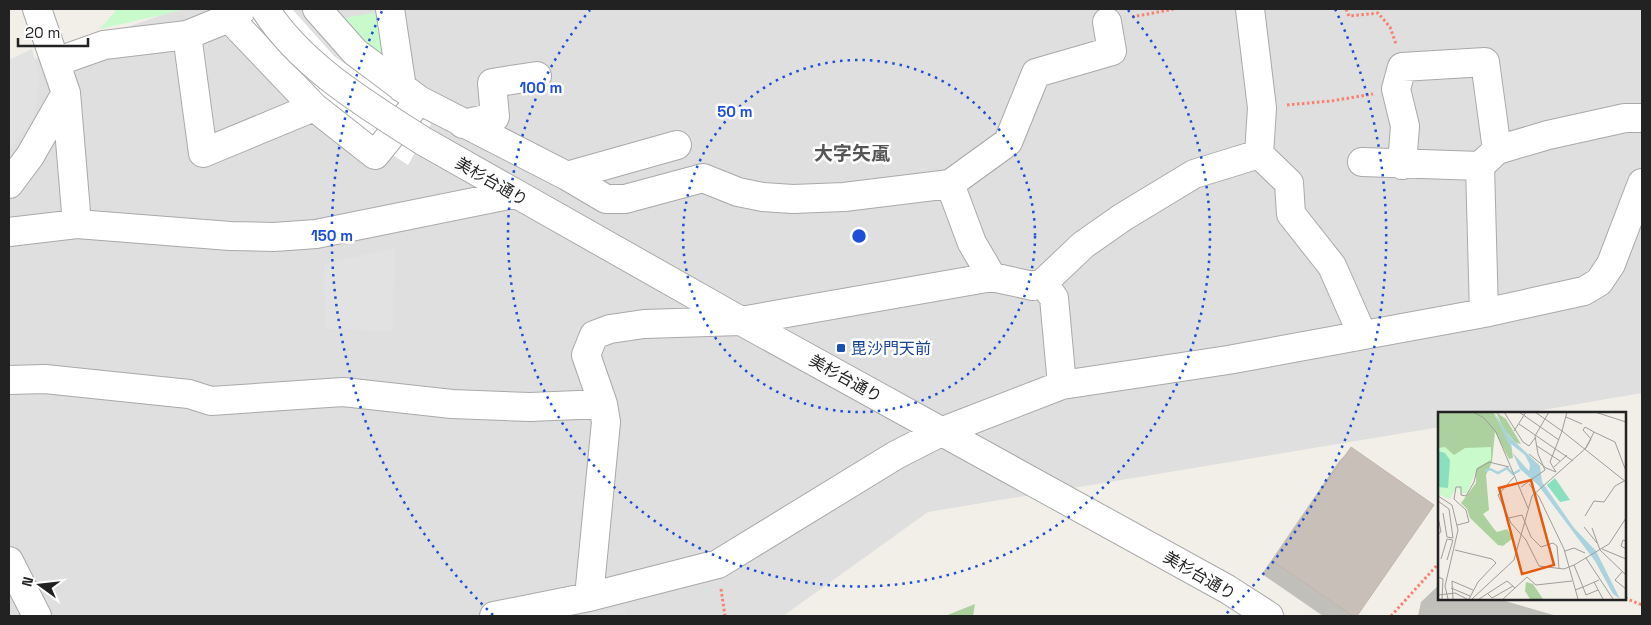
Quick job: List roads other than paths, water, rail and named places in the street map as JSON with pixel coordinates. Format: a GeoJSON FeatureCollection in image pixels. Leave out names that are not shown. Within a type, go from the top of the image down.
{"type":"FeatureCollection","features":[{"type":"Feature","properties":{"kind":"street"},"geometry":{"type":"LineString","coordinates":[[37,9],[66,93],[77,224]]}},
{"type":"Feature","properties":{"kind":"street","name":"美杉台通り"},"geometry":{"type":"LineString","coordinates":[[265,9],[306,57],[352,95],[423,142],[741,321],[1218,584],[1269,616]]}},
{"type":"Feature","properties":{"kind":"street"},"geometry":{"type":"LineString","coordinates":[[317,9],[355,52],[411,94],[463,124],[567,176],[606,199],[625,199],[703,178],[738,192],[763,197],[792,199],[884,193],[950,184],[1008,142],[1036,72],[1112,51],[1107,22]]}},
{"type":"Feature","properties":{"kind":"street"},"geometry":{"type":"LineString","coordinates":[[56,62],[104,45],[188,35],[236,13],[314,108],[375,155],[411,94],[390,9]]}},
{"type":"Feature","properties":{"kind":"street"},"geometry":{"type":"LineString","coordinates":[[1250,9],[1262,108],[1259,154],[1289,183],[1291,214],[1332,266],[1362,334]]}},
{"type":"Feature","properties":{"kind":"street"},"geometry":{"type":"LineString","coordinates":[[188,35],[203,154],[314,108]]}},
{"type":"Feature","properties":{"kind":"street"},"geometry":{"type":"LineString","coordinates":[[1402,165],[1405,126],[1399,78],[1485,62],[1489,158],[1484,313]]}},
{"type":"Feature","properties":{"kind":"street"},"geometry":{"type":"LineString","coordinates":[[463,124],[495,117],[492,83],[537,76]]}},
{"type":"Feature","properties":{"kind":"street"},"geometry":{"type":"LineString","coordinates":[[9,184],[30,156],[66,93]]}},
{"type":"Feature","properties":{"kind":"street"},"geometry":{"type":"LineString","coordinates":[[1362,162],[1402,165],[1489,158],[1548,136],[1626,118],[1642,118]]}},
{"type":"Feature","properties":{"kind":"street"},"geometry":{"type":"LineString","coordinates":[[567,176],[677,145]]}},
{"type":"Feature","properties":{"kind":"street"},"geometry":{"type":"LineString","coordinates":[[589,597],[606,422],[603,404],[586,355],[594,335],[644,324],[741,321],[992,277],[1033,286],[1043,283],[1083,245],[1122,217],[1194,174],[1259,154]]}},
{"type":"Feature","properties":{"kind":"street"},"geometry":{"type":"LineString","coordinates":[[494,616],[589,597],[718,564],[896,455],[943,431],[1062,385],[1228,360],[1484,313],[1584,291],[1599,282],[1611,264],[1642,183]]}},
{"type":"Feature","properties":{"kind":"street"},"geometry":{"type":"LineString","coordinates":[[950,184],[972,243],[992,277]]}},
{"type":"Feature","properties":{"kind":"street"},"geometry":{"type":"LineString","coordinates":[[9,232],[77,224],[230,236],[290,236],[316,234],[514,194]]}},
{"type":"Feature","properties":{"kind":"street"},"geometry":{"type":"LineString","coordinates":[[1043,283],[1054,298],[1062,385]]}},
{"type":"Feature","properties":{"kind":"street"},"geometry":{"type":"LineString","coordinates":[[9,380],[45,379],[188,394],[211,401],[344,392],[452,404],[530,407],[603,404]]}},
{"type":"Feature","properties":{"kind":"street"},"geometry":{"type":"LineString","coordinates":[[9,561],[37,616]]}},
{"type":"Feature","properties":{"kind":"place","name":"毘沙門天前"},"geometry":{"type":"Point","coordinates":[841,348]}},
{"type":"Feature","properties":{"kind":"district","name":"大字矢颪"},"geometry":{"type":"Point","coordinates":[852,153]}}]}
